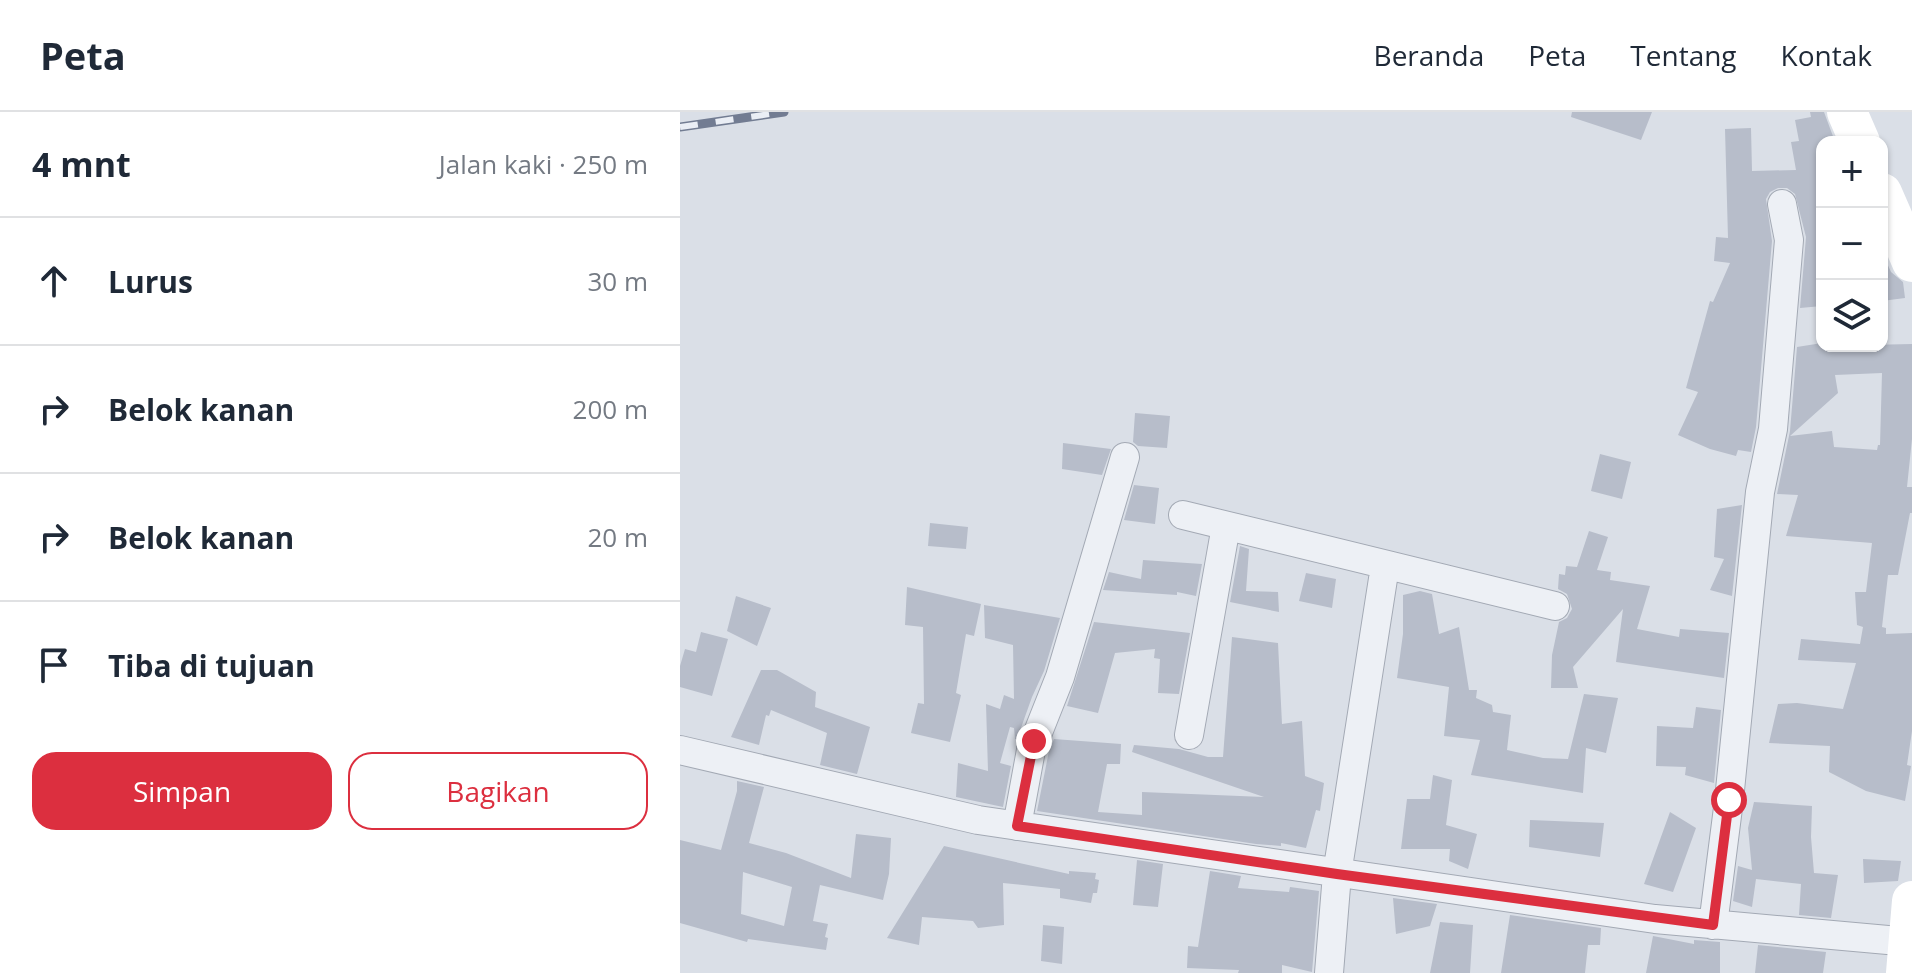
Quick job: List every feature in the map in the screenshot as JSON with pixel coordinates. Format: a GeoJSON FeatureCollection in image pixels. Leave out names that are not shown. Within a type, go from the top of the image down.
{"type":"FeatureCollection","features":[{"type":"Feature","properties":{"kind":"street"},"geometry":{"type":"LineString","coordinates":[[1847,112],[1857,136]]}},
{"type":"Feature","properties":{"kind":"street"},"geometry":{"type":"LineString","coordinates":[[1713,925],[1729,800],[1760,492],[1773,429],[1789,240],[1782,204]]}},
{"type":"Feature","properties":{"kind":"street"},"geometry":{"type":"LineString","coordinates":[[1888,207],[1912,262]]}},
{"type":"Feature","properties":{"kind":"street"},"geometry":{"type":"LineString","coordinates":[[1017,826],[1031,750],[1060,677],[1125,457]]}},
{"type":"Feature","properties":{"kind":"street"},"geometry":{"type":"LineString","coordinates":[[1183,515],[1555,606]]}},
{"type":"Feature","properties":{"kind":"street"},"geometry":{"type":"LineString","coordinates":[[1189,735],[1226,526]]}},
{"type":"Feature","properties":{"kind":"street"},"geometry":{"type":"LineString","coordinates":[[1329,973],[1337,874],[1385,566]]}},
{"type":"Feature","properties":{"kind":"street"},"geometry":{"type":"LineString","coordinates":[[680,750],[973,819],[1337,874],[1909,953],[1912,901]]}},
{"type":"Feature","properties":{"kind":"building"},"geometry":{"type":"Polygon","coordinates":[[[1572,112],[1652,112],[1641,140],[1571,117],[1572,112]]]}},
{"type":"Feature","properties":{"kind":"building"},"geometry":{"type":"Polygon","coordinates":[[[1810,112],[1824,112],[1833,136],[1816,136],[1816,307],[1800,308],[1806,237],[1795,194],[1787,188],[1778,188],[1770,192],[1766,199],[1772,241],[1756,427],[1751,452],[1738,450],[1736,456],[1678,435],[1698,392],[1686,388],[1710,301],[1713,302],[1730,263],[1714,261],[1716,237],[1728,238],[1725,129],[1751,128],[1752,171],[1796,170],[1791,142],[1799,141],[1795,120],[1811,117],[1810,112]]]}},
{"type":"Feature","properties":{"kind":"building"},"geometry":{"type":"Polygon","coordinates":[[[1888,265],[1903,282],[1905,298],[1888,300],[1888,265]]]}},
{"type":"Feature","properties":{"kind":"building"},"geometry":{"type":"Polygon","coordinates":[[[1816,344],[1816,352],[1888,352],[1888,345],[1912,344],[1912,439],[1907,487],[1912,487],[1912,513],[1898,575],[1888,575],[1882,627],[1886,628],[1886,634],[1912,633],[1912,731],[1907,765],[1911,766],[1905,801],[1866,791],[1829,772],[1830,746],[1769,743],[1778,704],[1797,703],[1843,709],[1856,663],[1798,660],[1801,639],[1860,644],[1863,627],[1857,625],[1855,592],[1866,592],[1872,543],[1786,536],[1798,495],[1777,494],[1790,431],[1797,347],[1816,344]],[[1882,373],[1835,375],[1838,393],[1790,436],[1832,431],[1834,447],[1877,450],[1882,373]]]}},
{"type":"Feature","properties":{"kind":"building"},"geometry":{"type":"Polygon","coordinates":[[[1135,413],[1170,416],[1167,448],[1138,446],[1133,442],[1135,413]]]}},
{"type":"Feature","properties":{"kind":"building"},"geometry":{"type":"Polygon","coordinates":[[[1063,443],[1111,449],[1102,475],[1062,469],[1063,443]]]}},
{"type":"Feature","properties":{"kind":"building"},"geometry":{"type":"Polygon","coordinates":[[[1600,454],[1631,462],[1622,499],[1591,491],[1600,454]]]}},
{"type":"Feature","properties":{"kind":"building"},"geometry":{"type":"Polygon","coordinates":[[[1134,485],[1159,488],[1155,524],[1124,520],[1134,485]]]}},
{"type":"Feature","properties":{"kind":"building"},"geometry":{"type":"Polygon","coordinates":[[[1742,505],[1732,596],[1710,590],[1724,559],[1714,557],[1717,509],[1742,505]]]}},
{"type":"Feature","properties":{"kind":"building"},"geometry":{"type":"Polygon","coordinates":[[[930,523],[968,527],[966,549],[928,546],[930,523]]]}},
{"type":"Feature","properties":{"kind":"building"},"geometry":{"type":"Polygon","coordinates":[[[1589,531],[1608,537],[1597,570],[1611,572],[1610,580],[1650,586],[1637,629],[1679,637],[1680,629],[1729,633],[1724,678],[1616,662],[1623,609],[1573,667],[1578,688],[1551,688],[1552,655],[1559,622],[1567,618],[1572,609],[1567,594],[1558,589],[1559,574],[1565,575],[1566,566],[1577,567],[1589,531]]]}},
{"type":"Feature","properties":{"kind":"building"},"geometry":{"type":"Polygon","coordinates":[[[1240,546],[1249,549],[1246,591],[1278,592],[1279,612],[1230,602],[1240,546]]]}},
{"type":"Feature","properties":{"kind":"building"},"geometry":{"type":"Polygon","coordinates":[[[1143,560],[1202,564],[1196,596],[1177,592],[1177,595],[1103,590],[1109,572],[1141,579],[1143,560]]]}},
{"type":"Feature","properties":{"kind":"building"},"geometry":{"type":"Polygon","coordinates":[[[1306,573],[1336,579],[1332,608],[1299,601],[1306,573]]]}},
{"type":"Feature","properties":{"kind":"building"},"geometry":{"type":"Polygon","coordinates":[[[907,587],[981,604],[974,636],[966,634],[956,693],[961,695],[950,742],[911,733],[918,703],[924,704],[923,627],[905,625],[907,587]]]}},
{"type":"Feature","properties":{"kind":"building"},"geometry":{"type":"Polygon","coordinates":[[[1420,591],[1432,594],[1439,634],[1459,627],[1469,690],[1477,690],[1476,698],[1492,705],[1493,712],[1511,715],[1507,750],[1543,758],[1568,759],[1584,694],[1618,698],[1606,753],[1586,748],[1583,793],[1471,775],[1480,740],[1444,736],[1449,687],[1397,678],[1403,634],[1403,595],[1420,591]]]}},
{"type":"Feature","properties":{"kind":"building"},"geometry":{"type":"Polygon","coordinates":[[[736,596],[771,608],[757,646],[727,631],[736,596]]]}},
{"type":"Feature","properties":{"kind":"building"},"geometry":{"type":"Polygon","coordinates":[[[984,605],[1060,618],[1044,671],[1017,739],[1014,728],[1010,727],[1000,763],[1011,766],[1003,807],[956,797],[958,763],[988,771],[986,704],[1000,709],[1004,695],[1014,699],[1013,645],[985,638],[984,605]]]}},
{"type":"Feature","properties":{"kind":"building"},"geometry":{"type":"Polygon","coordinates":[[[1094,622],[1190,633],[1179,694],[1158,693],[1160,659],[1154,658],[1155,649],[1115,653],[1098,713],[1067,706],[1094,622]]]}},
{"type":"Feature","properties":{"kind":"building"},"geometry":{"type":"Polygon","coordinates":[[[701,632],[728,639],[712,696],[680,687],[680,666],[685,649],[696,652],[701,632]]]}},
{"type":"Feature","properties":{"kind":"building"},"geometry":{"type":"Polygon","coordinates":[[[1232,637],[1278,643],[1282,724],[1302,721],[1305,776],[1324,783],[1320,811],[1316,810],[1306,848],[1281,843],[1281,846],[1256,844],[1037,811],[1054,739],[1121,744],[1120,764],[1107,764],[1098,812],[1142,815],[1142,792],[1264,797],[1132,752],[1134,745],[1223,757],[1232,637]]]}},
{"type":"Feature","properties":{"kind":"building"},"geometry":{"type":"Polygon","coordinates":[[[761,670],[777,670],[816,692],[815,707],[870,727],[857,774],[820,765],[827,733],[771,710],[769,716],[766,715],[759,745],[731,737],[761,670]]]}},
{"type":"Feature","properties":{"kind":"building"},"geometry":{"type":"Polygon","coordinates":[[[1696,707],[1721,710],[1714,783],[1685,775],[1686,767],[1656,766],[1657,726],[1693,728],[1696,707]]]}},
{"type":"Feature","properties":{"kind":"building"},"geometry":{"type":"Polygon","coordinates":[[[1433,775],[1452,780],[1446,825],[1477,834],[1468,869],[1449,861],[1450,849],[1401,849],[1407,799],[1430,799],[1433,775]]]}},
{"type":"Feature","properties":{"kind":"building"},"geometry":{"type":"Polygon","coordinates":[[[737,781],[764,787],[749,843],[786,853],[851,878],[856,834],[891,838],[889,874],[883,900],[820,885],[813,921],[828,924],[826,950],[748,939],[747,942],[680,923],[680,840],[721,850],[737,781]],[[743,872],[741,914],[784,926],[792,887],[743,872]]]}},
{"type":"Feature","properties":{"kind":"building"},"geometry":{"type":"Polygon","coordinates":[[[1754,802],[1812,806],[1814,873],[1838,875],[1831,918],[1799,915],[1801,884],[1756,879],[1752,907],[1733,901],[1738,866],[1752,870],[1748,828],[1754,802]]]}},
{"type":"Feature","properties":{"kind":"building"},"geometry":{"type":"Polygon","coordinates":[[[1670,812],[1696,828],[1673,892],[1644,884],[1670,812]]]}},
{"type":"Feature","properties":{"kind":"building"},"geometry":{"type":"Polygon","coordinates":[[[1530,820],[1604,823],[1600,857],[1529,847],[1530,820]]]}},
{"type":"Feature","properties":{"kind":"building"},"geometry":{"type":"Polygon","coordinates":[[[944,846],[1069,874],[1069,871],[1096,873],[1095,879],[1099,880],[1097,893],[1093,893],[1091,903],[1060,898],[1060,889],[1003,883],[1004,925],[978,928],[973,921],[922,917],[919,945],[887,938],[944,846]]]}},
{"type":"Feature","properties":{"kind":"building"},"geometry":{"type":"Polygon","coordinates":[[[1863,859],[1901,861],[1898,881],[1864,883],[1863,859]]]}},
{"type":"Feature","properties":{"kind":"building"},"geometry":{"type":"Polygon","coordinates":[[[1137,860],[1163,864],[1158,907],[1133,905],[1137,860]]]}},
{"type":"Feature","properties":{"kind":"building"},"geometry":{"type":"Polygon","coordinates":[[[1210,871],[1241,876],[1238,888],[1289,892],[1290,887],[1319,891],[1312,972],[1282,965],[1282,973],[1187,968],[1188,946],[1198,947],[1210,871]]]}},
{"type":"Feature","properties":{"kind":"building"},"geometry":{"type":"Polygon","coordinates":[[[1393,898],[1437,904],[1430,926],[1396,934],[1393,898]]]}},
{"type":"Feature","properties":{"kind":"building"},"geometry":{"type":"Polygon","coordinates":[[[1510,915],[1601,928],[1600,945],[1588,945],[1585,973],[1501,973],[1510,915]]]}},
{"type":"Feature","properties":{"kind":"building"},"geometry":{"type":"Polygon","coordinates":[[[1440,922],[1473,925],[1470,973],[1430,973],[1440,922]]]}},
{"type":"Feature","properties":{"kind":"building"},"geometry":{"type":"Polygon","coordinates":[[[1043,925],[1064,927],[1062,964],[1041,961],[1043,925]]]}},
{"type":"Feature","properties":{"kind":"building"},"geometry":{"type":"Polygon","coordinates":[[[1653,936],[1694,944],[1694,940],[1720,942],[1720,973],[1646,973],[1653,936]]]}},
{"type":"Feature","properties":{"kind":"building"},"geometry":{"type":"Polygon","coordinates":[[[1758,945],[1826,952],[1823,973],[1755,973],[1758,945]]]}},
{"type":"Feature","properties":{"kind":"railway"},"geometry":{"type":"LineString","coordinates":[[680,127],[784,112]]}},
{"type":"Feature","properties":{"kind":"route"},"geometry":{"type":"LineString","coordinates":[[1034,741],[1017,826],[1337,874],[1713,925],[1729,800]]}}]}
